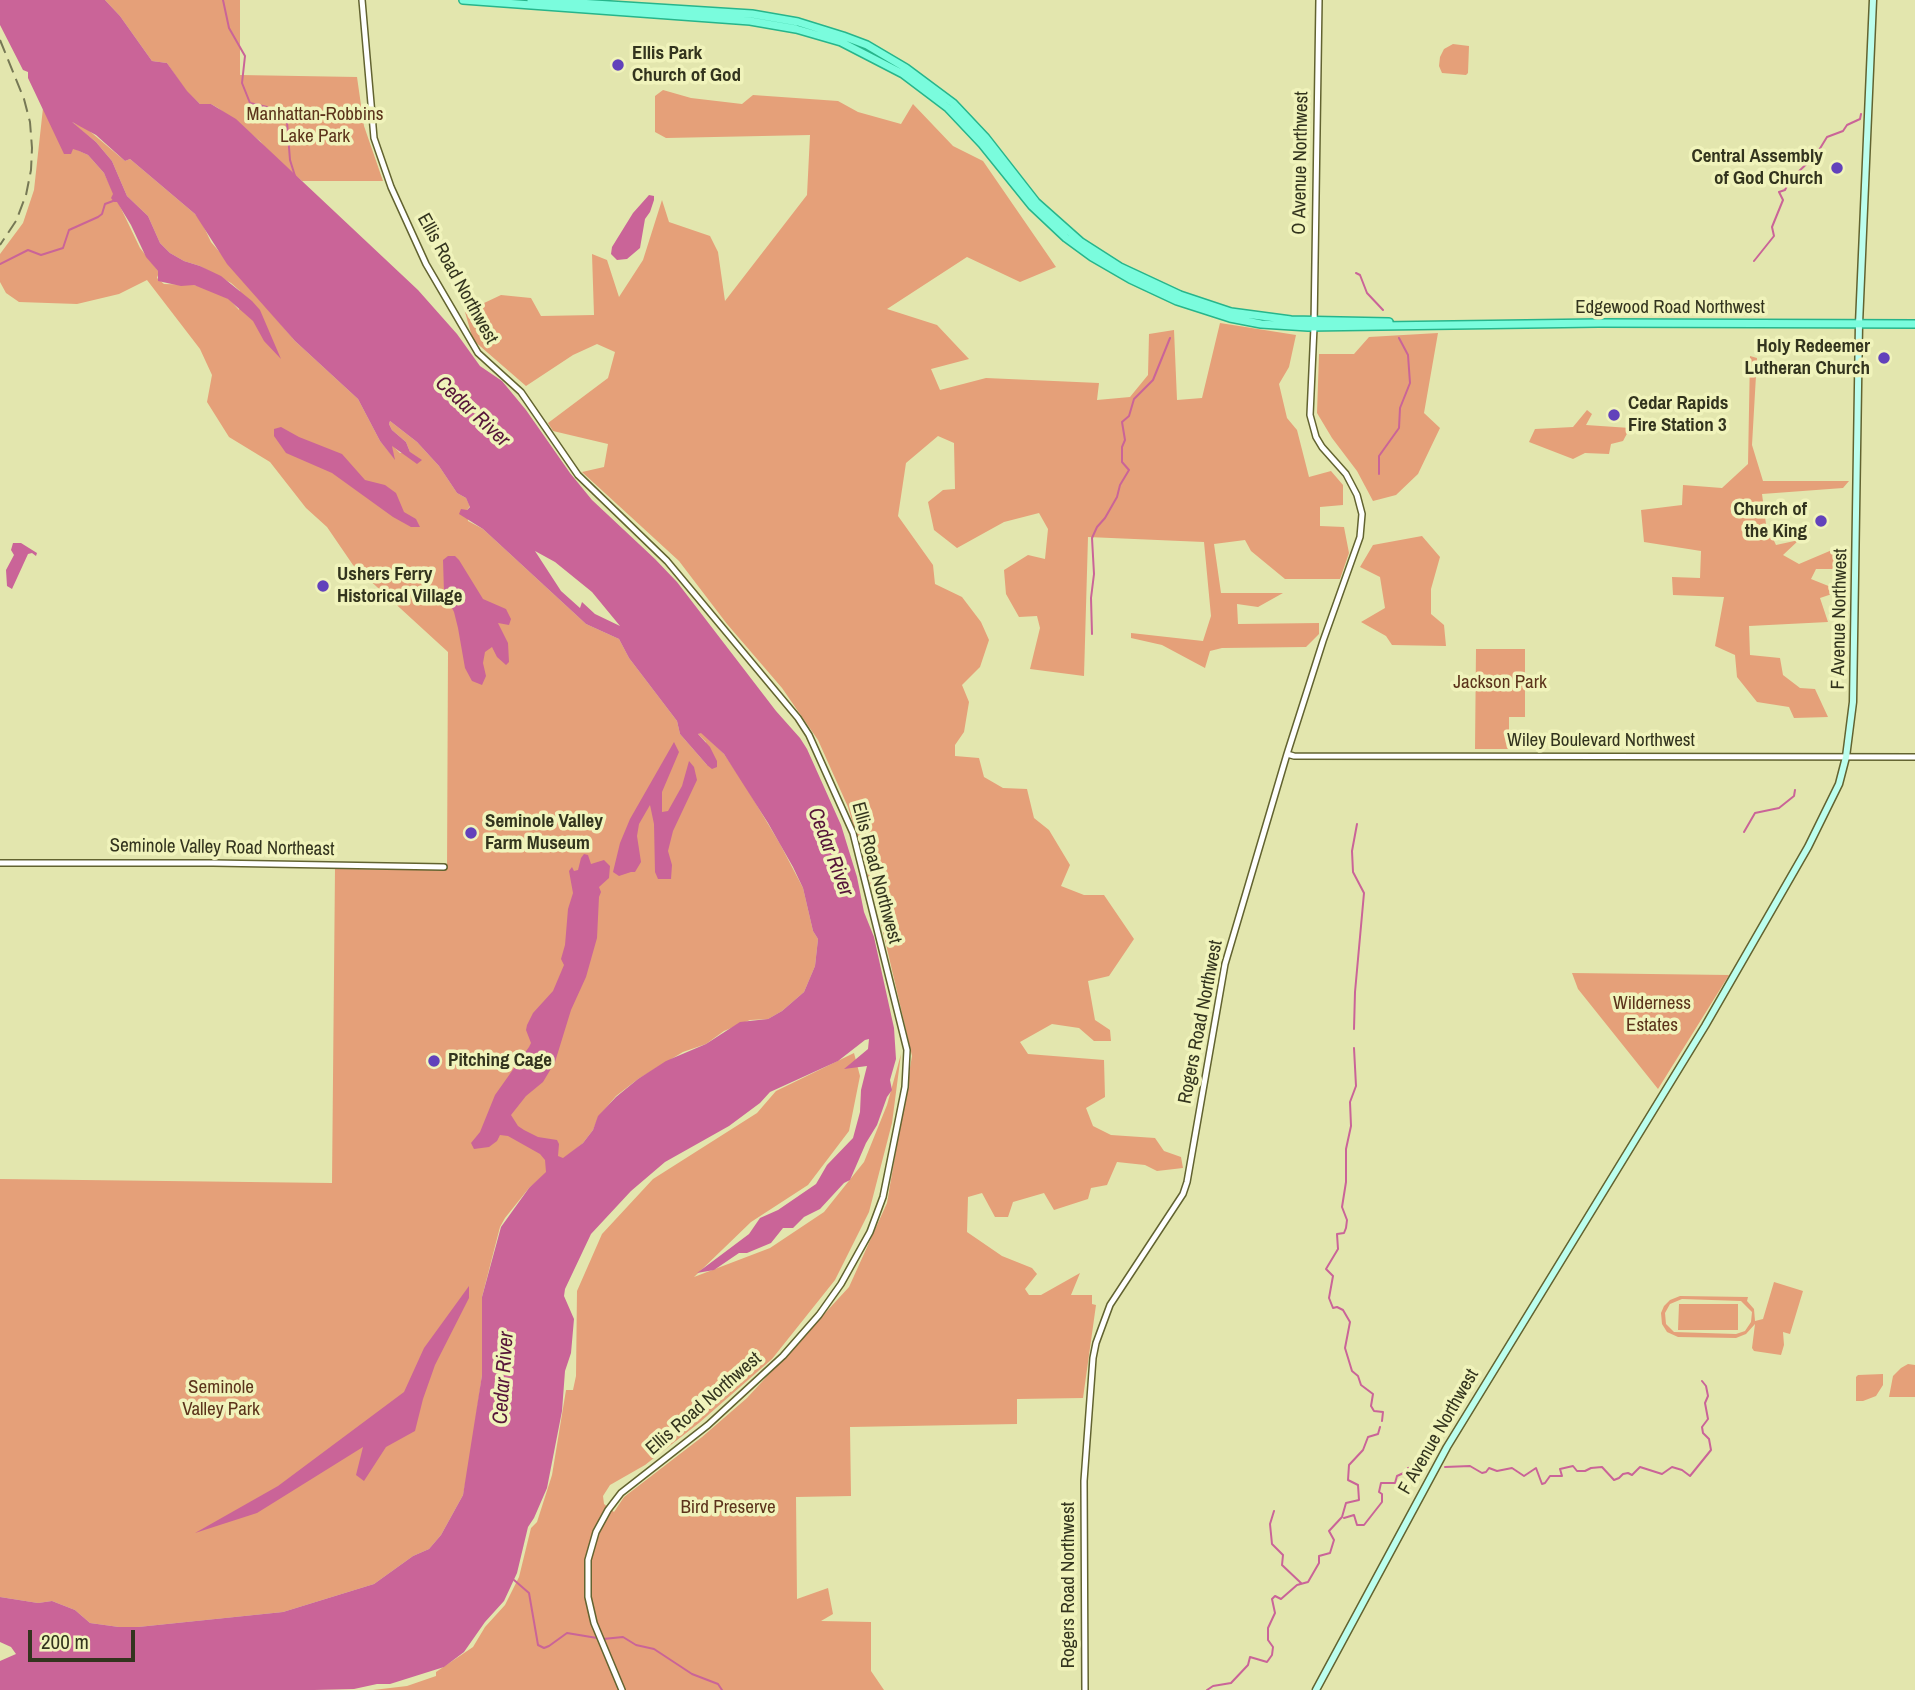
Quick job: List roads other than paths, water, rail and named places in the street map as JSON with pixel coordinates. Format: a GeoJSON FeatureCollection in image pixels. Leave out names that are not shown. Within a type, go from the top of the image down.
{"type":"FeatureCollection","features":[{"type":"Feature","properties":{"kind":"main road","name":"Edgewood Road Northwest"},"geometry":{"type":"LineString","coordinates":[[463,0],[750,21],[796,29],[841,42],[904,74],[948,108],[982,144],[1032,206],[1066,238],[1107,266],[1177,301],[1261,324],[1915,324]]}},
{"type":"Feature","properties":{"kind":"main road","name":"Edgewood Road Northwest"},"geometry":{"type":"LineString","coordinates":[[531,0],[752,14],[821,28],[867,46],[906,68],[953,103],[977,128],[1036,202],[1076,237],[1109,260],[1203,304],[1262,317],[1314,324]]}},
{"type":"Feature","properties":{"kind":"main road","name":"F Avenue Northwest"},"geometry":{"type":"LineString","coordinates":[[1316,1690],[1447,1447],[1705,1027],[1833,799],[1846,757],[1852,719],[1855,661],[1859,324],[1873,0]]}},
{"type":"Feature","properties":{"kind":"street","name":"Ellis Road Northwest"},"geometry":{"type":"LineString","coordinates":[[362,0],[374,138],[391,187],[426,264],[478,353],[521,392],[578,475],[667,561],[792,710],[809,735],[853,833],[907,1050],[905,1087],[883,1197],[859,1253],[819,1315],[783,1356],[708,1425],[621,1493],[596,1532],[588,1560],[587,1588],[594,1623],[622,1690]]}},
{"type":"Feature","properties":{"kind":"street","name":"O Avenue Northwest"},"geometry":{"type":"LineString","coordinates":[[1314,324],[1319,0]]}},
{"type":"Feature","properties":{"kind":"street","name":"Rogers Road Northwest"},"geometry":{"type":"LineString","coordinates":[[1086,1690],[1084,1481],[1096,1343],[1110,1305],[1183,1194],[1187,1182],[1223,969],[1287,754],[1335,605],[1356,551],[1362,524],[1354,488],[1346,474],[1322,447],[1312,425],[1309,405],[1314,324]]}},
{"type":"Feature","properties":{"kind":"street","name":"Wiley Boulevard Northwest"},"geometry":{"type":"LineString","coordinates":[[1287,754],[1915,757]]}},
{"type":"Feature","properties":{"kind":"street","name":"Seminole Valley Road Northeast"},"geometry":{"type":"LineString","coordinates":[[0,863],[444,867]]}},
{"type":"Feature","properties":{"kind":"water","name":"Cedar River"},"geometry":{"type":"Polygon","coordinates":[[[0,0],[105,0],[120,16],[152,61],[167,63],[200,104],[211,104],[236,119],[418,290],[457,334],[480,366],[502,381],[592,500],[677,582],[776,711],[800,738],[841,825],[857,877],[864,912],[874,937],[894,1028],[896,1059],[890,1080],[892,1090],[850,1180],[820,1209],[804,1217],[793,1228],[783,1228],[771,1243],[747,1253],[739,1253],[714,1270],[697,1273],[749,1234],[760,1218],[778,1210],[816,1184],[827,1165],[853,1138],[867,1066],[844,1069],[868,1049],[869,1039],[838,1061],[770,1092],[729,1126],[665,1162],[631,1191],[591,1234],[565,1289],[564,1296],[574,1319],[571,1353],[565,1371],[562,1411],[547,1488],[528,1527],[517,1573],[504,1601],[464,1652],[444,1667],[390,1684],[354,1689],[314,1690],[0,1690],[0,1661],[16,1654],[11,1647],[0,1642],[0,1597],[38,1603],[52,1601],[75,1610],[90,1623],[119,1627],[283,1612],[374,1584],[413,1556],[429,1549],[441,1535],[463,1495],[482,1375],[482,1297],[501,1227],[529,1188],[546,1172],[545,1160],[540,1154],[508,1136],[500,1135],[489,1147],[474,1149],[471,1143],[480,1132],[495,1095],[529,1047],[531,1043],[527,1025],[533,1013],[553,991],[564,965],[561,959],[573,893],[569,871],[572,867],[574,871],[578,870],[584,854],[588,855],[591,864],[604,860],[610,866],[609,878],[599,887],[601,892],[597,938],[555,1062],[543,1082],[526,1096],[511,1115],[524,1130],[538,1137],[557,1140],[558,1156],[563,1158],[583,1143],[593,1130],[598,1116],[638,1079],[666,1061],[706,1044],[740,1022],[768,1019],[782,1011],[804,992],[815,966],[818,939],[813,931],[803,888],[793,867],[724,754],[701,733],[698,734],[710,747],[717,761],[717,767],[712,769],[707,765],[680,734],[677,721],[629,658],[619,639],[586,624],[483,529],[459,514],[461,509],[467,510],[470,507],[466,498],[457,493],[439,466],[417,442],[390,421],[392,430],[406,442],[410,452],[422,460],[417,464],[392,446],[395,460],[380,441],[358,399],[295,341],[227,264],[195,214],[130,159],[125,161],[96,135],[72,122],[96,142],[112,161],[127,196],[148,216],[160,243],[170,253],[221,276],[260,310],[281,359],[264,341],[253,321],[228,299],[194,285],[181,286],[158,281],[158,271],[146,257],[117,202],[111,198],[113,194],[104,173],[88,155],[73,149],[71,154],[64,154],[28,78],[28,72],[23,70],[0,25],[0,0]],[[535,551],[561,591],[580,608],[582,602],[595,614],[620,626],[592,592],[555,562],[535,551]]]}},
{"type":"Feature","properties":{"kind":"water"},"geometry":{"type":"Polygon","coordinates":[[[649,195],[654,196],[654,200],[645,219],[640,248],[627,259],[617,260],[611,254],[612,247],[633,213],[649,195]]]}},
{"type":"Feature","properties":{"kind":"water"},"geometry":{"type":"Polygon","coordinates":[[[281,427],[342,454],[365,480],[385,485],[396,493],[404,512],[416,519],[420,527],[411,527],[393,517],[332,473],[286,453],[274,436],[274,429],[281,427]]]}},
{"type":"Feature","properties":{"kind":"water"},"geometry":{"type":"Polygon","coordinates":[[[13,543],[21,543],[37,553],[36,556],[28,554],[12,589],[7,586],[6,570],[14,555],[11,550],[13,543]]]}},
{"type":"Feature","properties":{"kind":"water"},"geometry":{"type":"Polygon","coordinates":[[[448,556],[455,556],[459,560],[483,599],[506,609],[511,619],[509,625],[498,623],[508,643],[509,662],[506,665],[497,657],[492,647],[485,652],[483,663],[486,676],[482,685],[472,681],[465,668],[454,612],[444,592],[443,560],[448,556]]]}},
{"type":"Feature","properties":{"kind":"water"},"geometry":{"type":"Polygon","coordinates":[[[674,742],[679,752],[662,792],[662,812],[668,811],[682,786],[689,761],[694,767],[697,780],[673,831],[668,851],[672,865],[671,879],[658,879],[655,872],[654,824],[650,805],[639,824],[637,836],[641,862],[635,872],[619,876],[613,872],[620,843],[630,819],[674,742]]]}},
{"type":"Feature","properties":{"kind":"water"},"geometry":{"type":"Polygon","coordinates":[[[469,1286],[469,1298],[435,1365],[415,1431],[386,1447],[364,1481],[356,1475],[363,1447],[257,1513],[195,1533],[278,1486],[404,1392],[424,1348],[469,1286]]]}},
{"type":"Feature","properties":{"kind":"waterway"},"geometry":{"type":"LineString","coordinates":[[223,0],[229,28],[245,56],[242,83],[250,103],[267,107],[287,122],[290,160],[295,176]]}},
{"type":"Feature","properties":{"kind":"waterway"},"geometry":{"type":"LineString","coordinates":[[1754,261],[1774,236],[1772,227],[1783,200],[1779,192],[1785,190],[1792,175],[1816,155],[1827,137],[1843,131],[1847,125],[1860,119],[1861,114]]}},
{"type":"Feature","properties":{"kind":"waterway"},"geometry":{"type":"LineString","coordinates":[[0,264],[28,250],[41,255],[63,248],[69,230],[98,217],[105,204],[113,201]]}},
{"type":"Feature","properties":{"kind":"waterway"},"geometry":{"type":"LineString","coordinates":[[1356,273],[1360,275],[1367,293],[1383,310]]}},
{"type":"Feature","properties":{"kind":"waterway"},"geometry":{"type":"LineString","coordinates":[[1092,634],[1092,538],[1117,497],[1120,485],[1129,470],[1122,462],[1125,440],[1122,422],[1129,416],[1134,399],[1153,380],[1170,338]]}},
{"type":"Feature","properties":{"kind":"waterway"},"geometry":{"type":"LineString","coordinates":[[1379,474],[1379,456],[1399,428],[1400,408],[1410,383],[1408,355],[1399,338]]}},
{"type":"Feature","properties":{"kind":"waterway"},"geometry":{"type":"LineString","coordinates":[[1744,832],[1755,813],[1779,808],[1794,796],[1795,790]]}},
{"type":"Feature","properties":{"kind":"waterway"},"geometry":{"type":"LineString","coordinates":[[1354,1029],[1364,893],[1353,872],[1352,851],[1357,824]]}},
{"type":"Feature","properties":{"kind":"waterway"},"geometry":{"type":"LineString","coordinates":[[1354,1048],[1356,1086],[1350,1102],[1351,1126],[1346,1149],[1346,1182],[1342,1207],[1347,1220],[1346,1228],[1344,1233],[1337,1234],[1338,1249],[1326,1269],[1333,1276],[1329,1298],[1333,1308],[1343,1310],[1350,1322],[1345,1348],[1352,1371],[1358,1376],[1361,1385],[1373,1394],[1371,1406],[1374,1411],[1383,1412],[1382,1421]]}},
{"type":"Feature","properties":{"kind":"waterway"},"geometry":{"type":"LineString","coordinates":[[1445,1467],[1470,1466],[1482,1473],[1489,1468],[1497,1471],[1512,1468],[1524,1476],[1536,1468],[1542,1484],[1550,1476],[1562,1476],[1560,1469],[1573,1466],[1577,1471],[1602,1467],[1614,1480],[1623,1474],[1632,1475],[1640,1467],[1662,1474],[1672,1467],[1690,1476],[1711,1450],[1709,1439],[1703,1433],[1702,1427],[1708,1419],[1705,1403],[1708,1396],[1702,1381]]}},
{"type":"Feature","properties":{"kind":"waterway"},"geometry":{"type":"LineString","coordinates":[[1207,1690],[1213,1686],[1231,1683],[1248,1665],[1250,1657],[1267,1662],[1272,1655],[1273,1647],[1268,1640],[1268,1628],[1275,1613],[1272,1599],[1275,1596],[1281,1599],[1297,1585],[1308,1582],[1319,1563],[1319,1556],[1330,1553],[1334,1540],[1329,1531],[1342,1517],[1346,1503],[1359,1500],[1358,1485],[1348,1480],[1349,1465],[1363,1450],[1368,1437],[1378,1434],[1380,1427]]}},
{"type":"Feature","properties":{"kind":"waterway"},"geometry":{"type":"LineString","coordinates":[[1344,1518],[1354,1515],[1357,1525],[1364,1525],[1382,1502],[1382,1494],[1379,1492],[1381,1483],[1395,1483],[1397,1476],[1408,1471],[1408,1468],[1425,1466]]}},
{"type":"Feature","properties":{"kind":"waterway"},"geometry":{"type":"LineString","coordinates":[[1274,1511],[1270,1524],[1272,1544],[1283,1555],[1282,1565],[1301,1583]]}},
{"type":"Feature","properties":{"kind":"waterway"},"geometry":{"type":"LineString","coordinates":[[514,1580],[529,1593],[538,1645],[544,1648],[549,1646],[567,1633],[597,1638]]}},
{"type":"Feature","properties":{"kind":"waterway"},"geometry":{"type":"LineString","coordinates":[[603,1639],[623,1637],[636,1645],[654,1649],[692,1674],[718,1684],[722,1690]]}},
{"type":"Feature","properties":{"kind":"railway"},"geometry":{"type":"LineString","coordinates":[[0,40],[24,99],[30,122],[32,148],[26,195],[16,221],[0,245]]}},
{"type":"Feature","properties":{"kind":"place","name":"Ellis Park Church of God"},"geometry":{"type":"Point","coordinates":[618,65]}},
{"type":"Feature","properties":{"kind":"place","name":"Central Assembly of God Church"},"geometry":{"type":"Point","coordinates":[1837,168]}},
{"type":"Feature","properties":{"kind":"place","name":"Holy Redeemer Lutheran Church"},"geometry":{"type":"Point","coordinates":[1884,358]}},
{"type":"Feature","properties":{"kind":"place","name":"Cedar Rapids Fire Station 3"},"geometry":{"type":"Point","coordinates":[1614,415]}},
{"type":"Feature","properties":{"kind":"place","name":"Church of the King"},"geometry":{"type":"Point","coordinates":[1821,521]}},
{"type":"Feature","properties":{"kind":"place","name":"Ushers Ferry Historical Village"},"geometry":{"type":"Point","coordinates":[323,586]}},
{"type":"Feature","properties":{"kind":"place","name":"Seminole Valley Farm Museum"},"geometry":{"type":"Point","coordinates":[471,833]}},
{"type":"Feature","properties":{"kind":"place","name":"Pitching Cage"},"geometry":{"type":"Point","coordinates":[434,1061]}},
{"type":"Feature","properties":{"kind":"park label","name":"Manhattan-Robbins Lake Park"},"geometry":{"type":"Point","coordinates":[315,126]}},
{"type":"Feature","properties":{"kind":"park label","name":"Jackson Park"},"geometry":{"type":"Point","coordinates":[1500,683]}},
{"type":"Feature","properties":{"kind":"park label","name":"Wilderness Estates"},"geometry":{"type":"Point","coordinates":[1652,1015]}},
{"type":"Feature","properties":{"kind":"park label","name":"Seminole Valley Park"},"geometry":{"type":"Point","coordinates":[221,1399]}},
{"type":"Feature","properties":{"kind":"park label","name":"Bird Preserve"},"geometry":{"type":"Point","coordinates":[728,1508]}}]}
